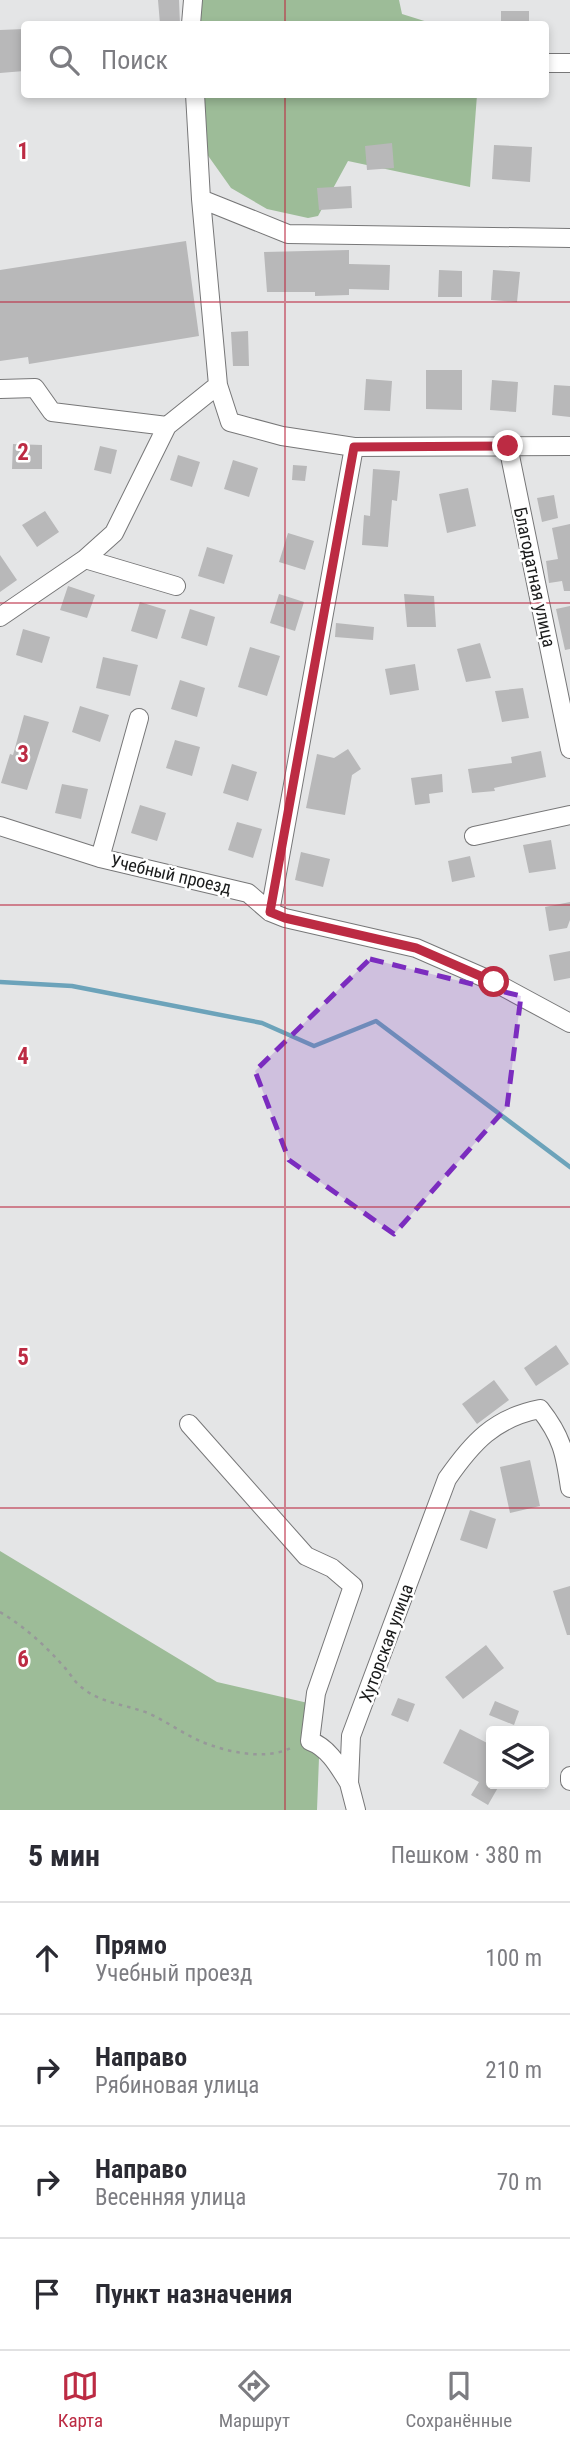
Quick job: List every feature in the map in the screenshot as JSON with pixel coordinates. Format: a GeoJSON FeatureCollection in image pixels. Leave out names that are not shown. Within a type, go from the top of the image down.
{"type":"FeatureCollection","features":[{"type":"Feature","properties":{"kind":"street"},"geometry":{"type":"LineString","coordinates":[[191,21],[192,0]]}},
{"type":"Feature","properties":{"kind":"street"},"geometry":{"type":"LineString","coordinates":[[549,63],[570,63]]}},
{"type":"Feature","properties":{"kind":"street"},"geometry":{"type":"LineString","coordinates":[[195,98],[201,199],[218,385],[230,422],[282,436],[354,447],[570,446]]}},
{"type":"Feature","properties":{"kind":"street"},"geometry":{"type":"LineString","coordinates":[[201,199],[288,234],[570,238]]}},
{"type":"Feature","properties":{"kind":"street"},"geometry":{"type":"LineString","coordinates":[[0,617],[85,559],[114,533],[167,426],[218,385]]}},
{"type":"Feature","properties":{"kind":"street"},"geometry":{"type":"LineString","coordinates":[[0,389],[35,388],[52,412],[167,426]]}},
{"type":"Feature","properties":{"kind":"street","name":"Благодатная улица"},"geometry":{"type":"LineString","coordinates":[[508,446],[570,749]]}},
{"type":"Feature","properties":{"kind":"street"},"geometry":{"type":"LineString","coordinates":[[270,912],[354,447]]}},
{"type":"Feature","properties":{"kind":"street"},"geometry":{"type":"LineString","coordinates":[[85,559],[176,586]]}},
{"type":"Feature","properties":{"kind":"street"},"geometry":{"type":"LineString","coordinates":[[100,858],[139,718]]}},
{"type":"Feature","properties":{"kind":"street"},"geometry":{"type":"LineString","coordinates":[[474,836],[570,815]]}},
{"type":"Feature","properties":{"kind":"street","name":"Учебный проезд"},"geometry":{"type":"LineString","coordinates":[[0,826],[100,858],[248,893],[270,912],[285,918],[416,948],[494,982],[570,1023]]}},
{"type":"Feature","properties":{"kind":"street","name":"Хуторская улица"},"geometry":{"type":"LineString","coordinates":[[356,1810],[349,1783],[351,1736],[447,1479],[468,1449],[498,1424],[518,1413],[540,1409],[556,1429],[565,1455],[570,1488]]}},
{"type":"Feature","properties":{"kind":"street"},"geometry":{"type":"LineString","coordinates":[[189,1424],[306,1556],[332,1568],[353,1586],[316,1693],[310,1741],[320,1745],[338,1765],[349,1783]]}},
{"type":"Feature","properties":{"kind":"path"},"geometry":{"type":"LineString","coordinates":[[0,1612],[42,1643],[79,1685],[98,1698],[146,1713],[199,1740],[236,1752],[272,1754],[310,1741]]}},
{"type":"Feature","properties":{"kind":"highlighted area"},"geometry":{"type":"Polygon","coordinates":[[[370,959],[521,996],[507,1107],[394,1234],[289,1160],[255,1071],[370,959]]]}},
{"type":"Feature","properties":{"kind":"green space"},"geometry":{"type":"Polygon","coordinates":[[[202,0],[399,0],[402,14],[424,21],[196,21],[202,0]]]}},
{"type":"Feature","properties":{"kind":"green space"},"geometry":{"type":"Polygon","coordinates":[[[189,98],[477,98],[470,187],[348,161],[318,216],[308,218],[267,209],[231,188],[187,126],[189,98]]]}},
{"type":"Feature","properties":{"kind":"green space"},"geometry":{"type":"Polygon","coordinates":[[[0,1551],[217,1682],[321,1706],[317,1810],[0,1810],[0,1551]]]}},
{"type":"Feature","properties":{"kind":"building"},"geometry":{"type":"Polygon","coordinates":[[[158,0],[179,0],[180,21],[160,21],[158,0]]]}},
{"type":"Feature","properties":{"kind":"building"},"geometry":{"type":"Polygon","coordinates":[[[501,11],[529,11],[529,21],[501,21],[501,11]]]}},
{"type":"Feature","properties":{"kind":"building"},"geometry":{"type":"Polygon","coordinates":[[[21,29],[21,71],[0,73],[0,30],[21,29]]]}},
{"type":"Feature","properties":{"kind":"building"},"geometry":{"type":"Polygon","coordinates":[[[392,143],[394,168],[367,170],[365,146],[392,143]]]}},
{"type":"Feature","properties":{"kind":"building"},"geometry":{"type":"Polygon","coordinates":[[[494,145],[532,147],[530,182],[492,179],[494,145]]]}},
{"type":"Feature","properties":{"kind":"building"},"geometry":{"type":"Polygon","coordinates":[[[351,186],[352,208],[319,210],[317,188],[351,186]]]}},
{"type":"Feature","properties":{"kind":"building"},"geometry":{"type":"Polygon","coordinates":[[[186,241],[199,336],[29,364],[28,357],[0,361],[0,270],[186,241]]]}},
{"type":"Feature","properties":{"kind":"building"},"geometry":{"type":"Polygon","coordinates":[[[349,250],[349,264],[390,265],[389,290],[349,289],[349,295],[315,296],[315,292],[267,292],[264,252],[349,250]]]}},
{"type":"Feature","properties":{"kind":"building"},"geometry":{"type":"Polygon","coordinates":[[[439,270],[462,271],[462,297],[438,297],[439,270]]]}},
{"type":"Feature","properties":{"kind":"building"},"geometry":{"type":"Polygon","coordinates":[[[493,270],[520,272],[517,302],[491,300],[493,270]]]}},
{"type":"Feature","properties":{"kind":"building"},"geometry":{"type":"Polygon","coordinates":[[[248,331],[249,366],[233,366],[231,332],[248,331]]]}},
{"type":"Feature","properties":{"kind":"building"},"geometry":{"type":"Polygon","coordinates":[[[426,370],[462,370],[462,410],[426,409],[426,370]]]}},
{"type":"Feature","properties":{"kind":"building"},"geometry":{"type":"Polygon","coordinates":[[[366,379],[392,381],[390,411],[364,410],[366,379]]]}},
{"type":"Feature","properties":{"kind":"building"},"geometry":{"type":"Polygon","coordinates":[[[492,380],[518,382],[516,412],[490,410],[492,380]]]}},
{"type":"Feature","properties":{"kind":"building"},"geometry":{"type":"Polygon","coordinates":[[[554,385],[570,386],[570,417],[552,415],[554,385]]]}},
{"type":"Feature","properties":{"kind":"building"},"geometry":{"type":"Polygon","coordinates":[[[13,444],[42,445],[42,469],[12,469],[13,444]]]}},
{"type":"Feature","properties":{"kind":"building"},"geometry":{"type":"Polygon","coordinates":[[[100,446],[117,450],[111,474],[94,470],[100,446]]]}},
{"type":"Feature","properties":{"kind":"building"},"geometry":{"type":"Polygon","coordinates":[[[178,455],[200,462],[192,487],[170,480],[178,455]]]}},
{"type":"Feature","properties":{"kind":"building"},"geometry":{"type":"Polygon","coordinates":[[[233,460],[258,468],[249,497],[224,489],[233,460]]]}},
{"type":"Feature","properties":{"kind":"building"},"geometry":{"type":"Polygon","coordinates":[[[293,465],[307,466],[305,481],[292,480],[293,465]]]}},
{"type":"Feature","properties":{"kind":"building"},"geometry":{"type":"Polygon","coordinates":[[[373,469],[400,471],[397,501],[392,500],[388,547],[362,545],[364,515],[370,516],[373,469]]]}},
{"type":"Feature","properties":{"kind":"building"},"geometry":{"type":"Polygon","coordinates":[[[468,488],[476,526],[447,533],[439,494],[468,488]]]}},
{"type":"Feature","properties":{"kind":"building"},"geometry":{"type":"Polygon","coordinates":[[[554,495],[558,518],[542,522],[537,498],[554,495]]]}},
{"type":"Feature","properties":{"kind":"building"},"geometry":{"type":"Polygon","coordinates":[[[45,511],[59,532],[37,547],[22,525],[45,511]]]}},
{"type":"Feature","properties":{"kind":"building"},"geometry":{"type":"Polygon","coordinates":[[[570,524],[570,591],[564,591],[562,581],[549,583],[546,561],[558,559],[552,528],[570,524]]]}},
{"type":"Feature","properties":{"kind":"building"},"geometry":{"type":"Polygon","coordinates":[[[288,533],[314,541],[305,570],[279,562],[288,533]]]}},
{"type":"Feature","properties":{"kind":"building"},"geometry":{"type":"Polygon","coordinates":[[[207,547],[233,555],[224,584],[198,576],[207,547]]]}},
{"type":"Feature","properties":{"kind":"building"},"geometry":{"type":"Polygon","coordinates":[[[0,555],[17,580],[0,592],[0,555]]]}},
{"type":"Feature","properties":{"kind":"building"},"geometry":{"type":"Polygon","coordinates":[[[68,586],[95,595],[87,618],[60,610],[68,586]]]}},
{"type":"Feature","properties":{"kind":"building"},"geometry":{"type":"Polygon","coordinates":[[[279,594],[304,602],[295,631],[270,623],[279,594]]]}},
{"type":"Feature","properties":{"kind":"building"},"geometry":{"type":"Polygon","coordinates":[[[404,594],[434,596],[436,627],[407,627],[404,594]]]}},
{"type":"Feature","properties":{"kind":"building"},"geometry":{"type":"Polygon","coordinates":[[[140,602],[166,610],[157,639],[131,631],[140,602]]]}},
{"type":"Feature","properties":{"kind":"building"},"geometry":{"type":"Polygon","coordinates":[[[570,606],[570,649],[565,650],[556,609],[570,606]]]}},
{"type":"Feature","properties":{"kind":"building"},"geometry":{"type":"Polygon","coordinates":[[[190,609],[215,617],[207,646],[181,638],[190,609]]]}},
{"type":"Feature","properties":{"kind":"building"},"geometry":{"type":"Polygon","coordinates":[[[336,623],[374,627],[373,640],[335,637],[336,623]]]}},
{"type":"Feature","properties":{"kind":"building"},"geometry":{"type":"Polygon","coordinates":[[[23,629],[50,637],[42,663],[16,655],[23,629]]]}},
{"type":"Feature","properties":{"kind":"building"},"geometry":{"type":"Polygon","coordinates":[[[480,643],[491,678],[466,682],[457,649],[480,643]]]}},
{"type":"Feature","properties":{"kind":"building"},"geometry":{"type":"Polygon","coordinates":[[[250,647],[280,656],[267,696],[238,687],[250,647]]]}},
{"type":"Feature","properties":{"kind":"building"},"geometry":{"type":"Polygon","coordinates":[[[103,657],[138,665],[130,696],[96,688],[103,657]]]}},
{"type":"Feature","properties":{"kind":"building"},"geometry":{"type":"Polygon","coordinates":[[[415,664],[419,690],[390,695],[385,669],[415,664]]]}},
{"type":"Feature","properties":{"kind":"building"},"geometry":{"type":"Polygon","coordinates":[[[180,680],[205,688],[197,717],[171,709],[180,680]]]}},
{"type":"Feature","properties":{"kind":"building"},"geometry":{"type":"Polygon","coordinates":[[[523,688],[529,718],[502,722],[495,691],[523,688]]]}},
{"type":"Feature","properties":{"kind":"building"},"geometry":{"type":"Polygon","coordinates":[[[80,706],[109,715],[100,742],[72,732],[80,706]]]}},
{"type":"Feature","properties":{"kind":"building"},"geometry":{"type":"Polygon","coordinates":[[[24,715],[49,722],[27,790],[1,783],[10,754],[13,755],[24,715]]]}},
{"type":"Feature","properties":{"kind":"building"},"geometry":{"type":"Polygon","coordinates":[[[175,740],[200,747],[192,776],[166,768],[175,740]]]}},
{"type":"Feature","properties":{"kind":"building"},"geometry":{"type":"Polygon","coordinates":[[[348,749],[361,769],[352,775],[345,815],[306,808],[317,754],[334,758],[348,749]]]}},
{"type":"Feature","properties":{"kind":"building"},"geometry":{"type":"Polygon","coordinates":[[[541,751],[546,777],[494,788],[495,791],[472,793],[468,769],[512,763],[511,757],[541,751]]]}},
{"type":"Feature","properties":{"kind":"building"},"geometry":{"type":"Polygon","coordinates":[[[232,764],[257,772],[248,801],[223,793],[232,764]]]}},
{"type":"Feature","properties":{"kind":"building"},"geometry":{"type":"Polygon","coordinates":[[[442,774],[443,792],[429,794],[430,803],[415,805],[411,778],[442,774]]]}},
{"type":"Feature","properties":{"kind":"building"},"geometry":{"type":"Polygon","coordinates":[[[62,784],[88,789],[81,819],[55,813],[62,784]]]}},
{"type":"Feature","properties":{"kind":"building"},"geometry":{"type":"Polygon","coordinates":[[[140,805],[166,813],[157,841],[131,833],[140,805]]]}},
{"type":"Feature","properties":{"kind":"building"},"geometry":{"type":"Polygon","coordinates":[[[237,822],[262,829],[253,858],[228,850],[237,822]]]}},
{"type":"Feature","properties":{"kind":"building"},"geometry":{"type":"Polygon","coordinates":[[[551,840],[556,869],[529,873],[523,845],[551,840]]]}},
{"type":"Feature","properties":{"kind":"building"},"geometry":{"type":"Polygon","coordinates":[[[301,852],[330,859],[323,887],[295,880],[301,852]]]}},
{"type":"Feature","properties":{"kind":"building"},"geometry":{"type":"Polygon","coordinates":[[[470,856],[475,877],[452,882],[448,861],[470,856]]]}},
{"type":"Feature","properties":{"kind":"building"},"geometry":{"type":"Polygon","coordinates":[[[570,902],[567,928],[549,931],[545,907],[570,902]]]}},
{"type":"Feature","properties":{"kind":"building"},"geometry":{"type":"Polygon","coordinates":[[[570,951],[570,978],[554,981],[549,955],[570,951]]]}},
{"type":"Feature","properties":{"kind":"building"},"geometry":{"type":"Polygon","coordinates":[[[556,1345],[569,1364],[536,1386],[524,1368],[556,1345]]]}},
{"type":"Feature","properties":{"kind":"building"},"geometry":{"type":"Polygon","coordinates":[[[494,1380],[509,1400],[477,1424],[462,1404],[494,1380]]]}},
{"type":"Feature","properties":{"kind":"building"},"geometry":{"type":"Polygon","coordinates":[[[530,1460],[540,1506],[510,1513],[500,1467],[530,1460]]]}},
{"type":"Feature","properties":{"kind":"building"},"geometry":{"type":"Polygon","coordinates":[[[470,1510],[496,1519],[487,1549],[460,1540],[470,1510]]]}},
{"type":"Feature","properties":{"kind":"building"},"geometry":{"type":"Polygon","coordinates":[[[570,1586],[570,1635],[567,1635],[553,1591],[570,1586]]]}},
{"type":"Feature","properties":{"kind":"building"},"geometry":{"type":"Polygon","coordinates":[[[486,1645],[504,1668],[463,1699],[445,1677],[486,1645]]]}},
{"type":"Feature","properties":{"kind":"building"},"geometry":{"type":"Polygon","coordinates":[[[398,1698],[415,1704],[408,1722],[391,1715],[398,1698]]]}},
{"type":"Feature","properties":{"kind":"building"},"geometry":{"type":"Polygon","coordinates":[[[495,1701],[519,1711],[514,1725],[489,1715],[495,1701]]]}},
{"type":"Feature","properties":{"kind":"building"},"geometry":{"type":"Polygon","coordinates":[[[460,1729],[486,1742],[486,1789],[497,1789],[488,1805],[471,1795],[479,1782],[443,1763],[460,1729]]]}},
{"type":"Feature","properties":{"kind":"waterway"},"geometry":{"type":"LineString","coordinates":[[0,982],[72,986],[262,1023],[314,1046],[376,1021],[570,1167]]}},
{"type":"Feature","properties":{"kind":"route"},"geometry":{"type":"LineString","coordinates":[[494,982],[416,948],[285,918],[270,912],[354,447],[508,446]]}}]}
